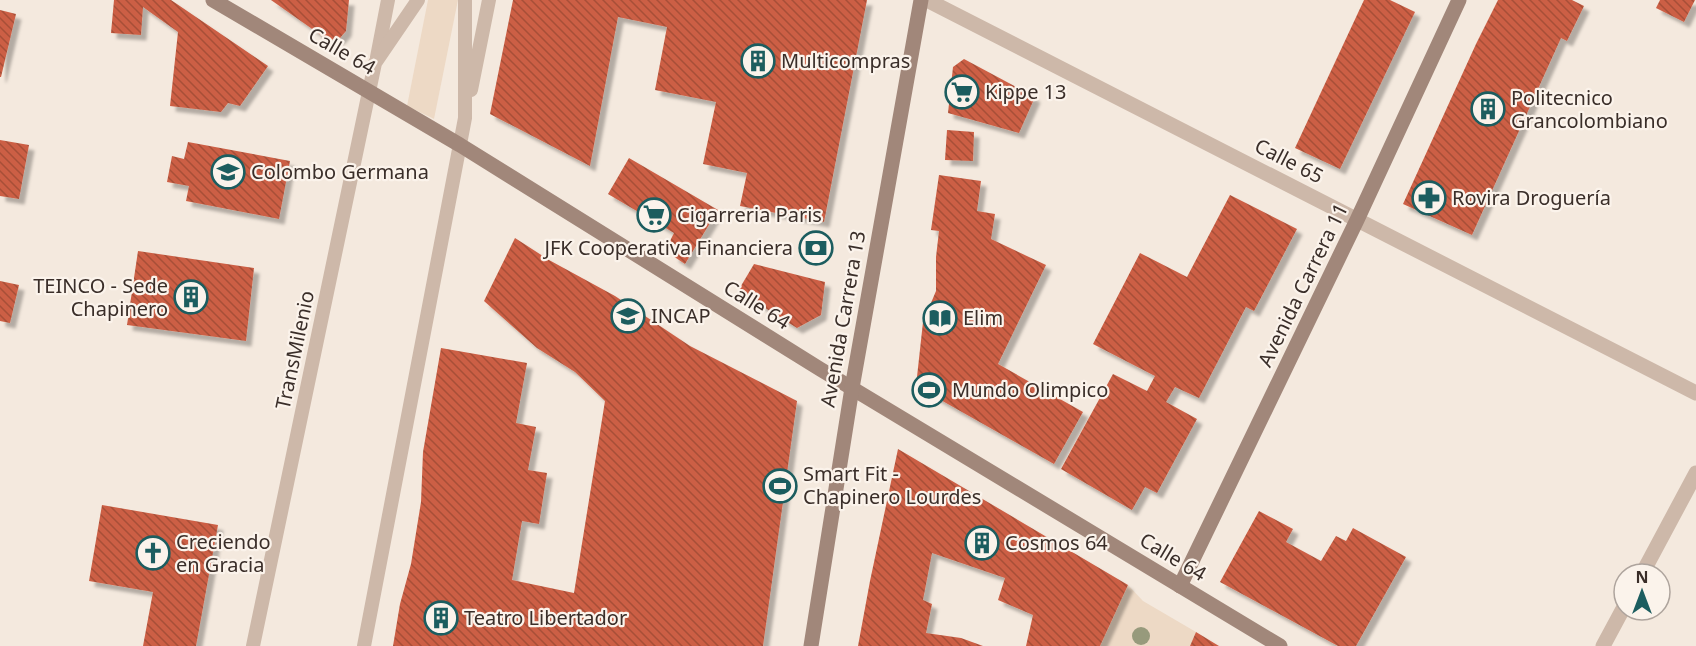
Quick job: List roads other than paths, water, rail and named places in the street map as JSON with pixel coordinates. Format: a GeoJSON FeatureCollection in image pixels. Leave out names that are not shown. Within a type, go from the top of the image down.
{"type":"FeatureCollection","features":[{"type":"Feature","properties":{"kind":"main road","name":"Calle 64"},"geometry":{"type":"LineString","coordinates":[[213,0],[460,145],[852,388],[1280,646]]}},
{"type":"Feature","properties":{"kind":"main road","name":"Avenida Carrera 13"},"geometry":{"type":"LineString","coordinates":[[811,646],[852,388],[921,0]]}},
{"type":"Feature","properties":{"kind":"main road","name":"Avenida Carrera 11"},"geometry":{"type":"LineString","coordinates":[[1180,586],[1358,220],[1459,0]]}},
{"type":"Feature","properties":{"kind":"street","name":"Calle 65"},"geometry":{"type":"LineString","coordinates":[[927,0],[1696,393]]}},
{"type":"Feature","properties":{"kind":"street"},"geometry":{"type":"LineString","coordinates":[[1649,562],[1695,479]]}},
{"type":"Feature","properties":{"kind":"street"},"geometry":{"type":"LineString","coordinates":[[1603,646],[1616,622]]}},
{"type":"Feature","properties":{"kind":"lane","name":"TransMilenio"},"geometry":{"type":"LineString","coordinates":[[253,646],[388,0]]}},
{"type":"Feature","properties":{"kind":"lane","name":"TransMilenio"},"geometry":{"type":"LineString","coordinates":[[375,63],[418,0]]}},
{"type":"Feature","properties":{"kind":"lane"},"geometry":{"type":"LineString","coordinates":[[465,0],[465,118]]}},
{"type":"Feature","properties":{"kind":"lane"},"geometry":{"type":"LineString","coordinates":[[364,646],[489,0]]}},
{"type":"Feature","properties":{"kind":"place","name":"Multicompras"},"geometry":{"type":"Point","coordinates":[758,61]}},
{"type":"Feature","properties":{"kind":"place","name":"Kippe 13"},"geometry":{"type":"Point","coordinates":[962,92]}},
{"type":"Feature","properties":{"kind":"place","name":"Politecnico Grancolombiano"},"geometry":{"type":"Point","coordinates":[1488,109]}},
{"type":"Feature","properties":{"kind":"place","name":"Colombo Germana"},"geometry":{"type":"Point","coordinates":[228,172]}},
{"type":"Feature","properties":{"kind":"place","name":"Rovira Droguería"},"geometry":{"type":"Point","coordinates":[1429,198]}},
{"type":"Feature","properties":{"kind":"place","name":"Cigarreria Paris"},"geometry":{"type":"Point","coordinates":[654,215]}},
{"type":"Feature","properties":{"kind":"place","name":"JFK Cooperativa Financiera"},"geometry":{"type":"Point","coordinates":[816,248]}},
{"type":"Feature","properties":{"kind":"place","name":"TEINCO - Sede Chapinero"},"geometry":{"type":"Point","coordinates":[191,297]}},
{"type":"Feature","properties":{"kind":"place","name":"INCAP"},"geometry":{"type":"Point","coordinates":[628,316]}},
{"type":"Feature","properties":{"kind":"place","name":"Elim"},"geometry":{"type":"Point","coordinates":[940,318]}},
{"type":"Feature","properties":{"kind":"place","name":"Mundo Olimpico"},"geometry":{"type":"Point","coordinates":[929,390]}},
{"type":"Feature","properties":{"kind":"place","name":"Smart Fit - Chapinero Lourdes"},"geometry":{"type":"Point","coordinates":[780,486]}},
{"type":"Feature","properties":{"kind":"place","name":"Cosmos 64"},"geometry":{"type":"Point","coordinates":[982,543]}},
{"type":"Feature","properties":{"kind":"place","name":"Creciendo en Gracia"},"geometry":{"type":"Point","coordinates":[153,553]}},
{"type":"Feature","properties":{"kind":"place","name":"Teatro Libertador"},"geometry":{"type":"Point","coordinates":[441,618]}}]}
